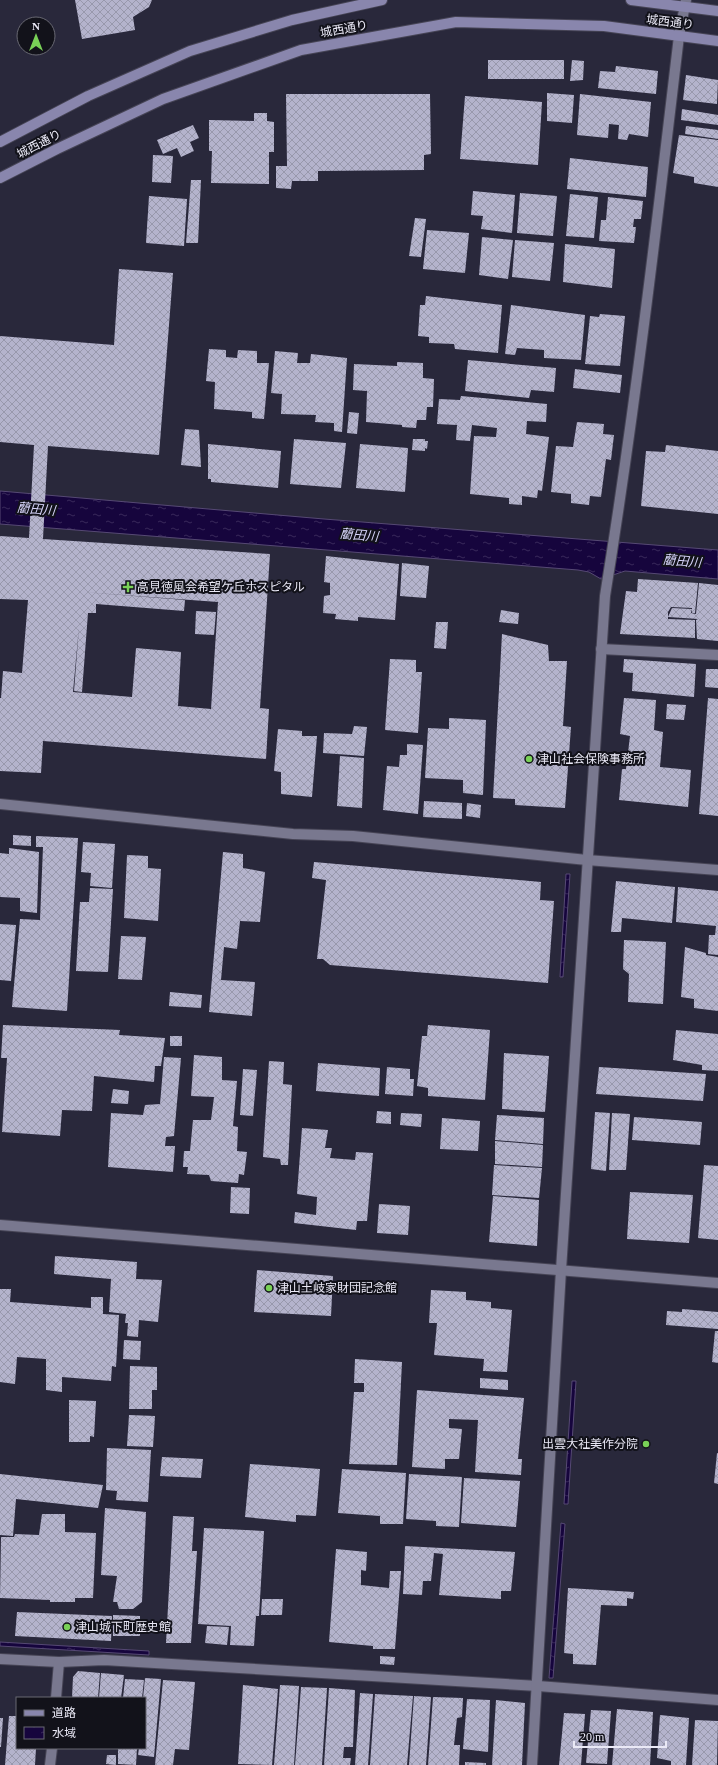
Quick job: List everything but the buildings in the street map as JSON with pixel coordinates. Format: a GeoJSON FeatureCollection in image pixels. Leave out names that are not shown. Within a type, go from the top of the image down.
{"type":"FeatureCollection","features":[{"type":"Feature","properties":{"kind":"street","name":"城西通り"},"geometry":{"type":"LineString","coordinates":[[0,142],[88,96],[190,51],[292,20],[382,0]]}},
{"type":"Feature","properties":{"kind":"street","name":"城西通り"},"geometry":{"type":"LineString","coordinates":[[631,0],[685,3],[718,11]]}},
{"type":"Feature","properties":{"kind":"street"},"geometry":{"type":"LineString","coordinates":[[532,1765],[538,1686],[561,1270],[605,596],[618,518],[646,307],[679,36],[685,3]]}},
{"type":"Feature","properties":{"kind":"street","name":"城西通り"},"geometry":{"type":"LineString","coordinates":[[0,178],[57,149],[163,99],[301,50],[456,22],[604,26],[718,41]]}},
{"type":"Feature","properties":{"kind":"street"},"geometry":{"type":"LineString","coordinates":[[601,649],[718,655]]}},
{"type":"Feature","properties":{"kind":"street"},"geometry":{"type":"LineString","coordinates":[[0,804],[293,834],[353,836],[587,860],[718,870]]}},
{"type":"Feature","properties":{"kind":"street"},"geometry":{"type":"LineString","coordinates":[[0,1225],[718,1283]]}},
{"type":"Feature","properties":{"kind":"street"},"geometry":{"type":"LineString","coordinates":[[0,1659],[59,1662],[104,1660],[538,1686],[718,1700]]}},
{"type":"Feature","properties":{"kind":"street"},"geometry":{"type":"LineString","coordinates":[[56,1697],[59,1662]]}},
{"type":"Feature","properties":{"kind":"street"},"geometry":{"type":"LineString","coordinates":[[50,1765],[52,1749]]}},
{"type":"Feature","properties":{"kind":"water","name":"藺田川"},"geometry":{"type":"Polygon","coordinates":[[[0,491],[324,519],[718,550],[718,579],[625,571],[601,579],[589,572],[578,570],[0,524],[0,491]]]}},
{"type":"Feature","properties":{"kind":"water"},"geometry":{"type":"Polygon","coordinates":[[[566,874],[570,874],[563,977],[560,977],[566,874]]]}},
{"type":"Feature","properties":{"kind":"water"},"geometry":{"type":"Polygon","coordinates":[[[572,1381],[576,1381],[568,1504],[564,1504],[572,1381]]]}},
{"type":"Feature","properties":{"kind":"water"},"geometry":{"type":"Polygon","coordinates":[[[561,1523],[565,1524],[553,1678],[549,1678],[561,1523]]]}},
{"type":"Feature","properties":{"kind":"water"},"geometry":{"type":"Polygon","coordinates":[[[0,1642],[149,1651],[149,1655],[0,1646],[0,1642]]]}},
{"type":"Feature","properties":{"kind":"place","name":"高見徳風会希望ケ丘ホスピタル"},"geometry":{"type":"Point","coordinates":[128,587]}},
{"type":"Feature","properties":{"kind":"place","name":"津山社会保険事務所"},"geometry":{"type":"Point","coordinates":[529,759]}},
{"type":"Feature","properties":{"kind":"place","name":"津山土岐家財団記念館"},"geometry":{"type":"Point","coordinates":[269,1288]}},
{"type":"Feature","properties":{"kind":"place","name":"出雲大社美作分院"},"geometry":{"type":"Point","coordinates":[646,1444]}},
{"type":"Feature","properties":{"kind":"place","name":"津山城下町歴史館"},"geometry":{"type":"Point","coordinates":[67,1627]}}]}
